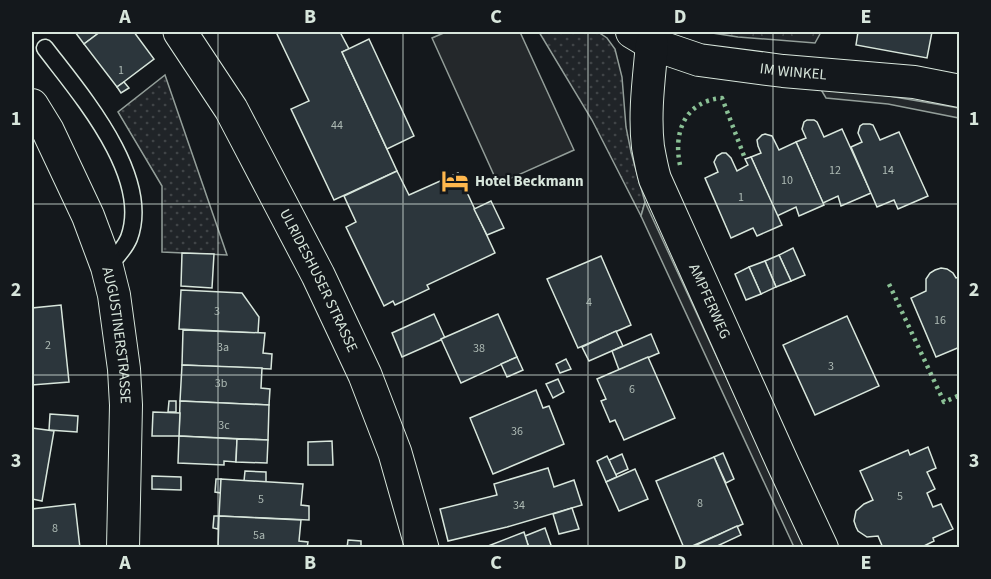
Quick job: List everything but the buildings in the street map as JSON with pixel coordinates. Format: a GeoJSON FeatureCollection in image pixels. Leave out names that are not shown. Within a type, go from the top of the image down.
{"type":"FeatureCollection","features":[{"type":"Feature","properties":{"kind":"street","name":"ULRIDESHUSER STRASSE"},"geometry":{"type":"LineString","coordinates":[[186,34],[231,109],[318,275],[365,375],[395,453],[422,548]]}},
{"type":"Feature","properties":{"kind":"street","name":"IM WINKEL"},"geometry":{"type":"LineString","coordinates":[[642,38],[708,62],[914,82],[960,91]]}},
{"type":"Feature","properties":{"kind":"street","name":"AMPFERWEG"},"geometry":{"type":"LineString","coordinates":[[642,38],[648,146],[655,179],[822,548]]}},
{"type":"Feature","properties":{"kind":"street"},"geometry":{"type":"LineString","coordinates":[[32,105],[48,131],[88,216],[107,267]]}},
{"type":"Feature","properties":{"kind":"street","name":"AUGUSTINERSTRASSE"},"geometry":{"type":"LineString","coordinates":[[107,267],[118,321],[124,369],[126,405],[123,548]]}},
{"type":"Feature","properties":{"kind":"lane","name":"AUGUSTINERSTRASSE"},"geometry":{"type":"LineString","coordinates":[[45,48],[99,120],[121,162],[127,180],[134,213],[132,224],[122,250],[107,267]]}},
{"type":"Feature","properties":{"kind":"green space"},"geometry":{"type":"Polygon","coordinates":[[[539,32],[598,32],[607,38],[615,49],[622,77],[626,127],[645,202],[641,216],[592,120],[539,32]]]}},
{"type":"Feature","properties":{"kind":"green space"},"geometry":{"type":"Polygon","coordinates":[[[706,32],[821,32],[815,43],[706,32]]]}},
{"type":"Feature","properties":{"kind":"green space"},"geometry":{"type":"Polygon","coordinates":[[[165,75],[227,255],[162,252],[162,186],[118,112],[165,75]]]}},
{"type":"Feature","properties":{"kind":"shaded area"},"geometry":{"type":"Polygon","coordinates":[[[446,32],[520,32],[574,150],[498,184],[432,38],[446,32]]]}},
{"type":"Feature","properties":{"kind":"shaded area"},"geometry":{"type":"Polygon","coordinates":[[[820,88],[889,96],[959,108],[959,118],[888,104],[826,98],[820,88]]]}},
{"type":"Feature","properties":{"kind":"shaded area"},"geometry":{"type":"Polygon","coordinates":[[[645,202],[805,547],[794,547],[641,216],[645,202]]]}},
{"type":"Feature","properties":{"kind":"hedge"},"geometry":{"type":"LineString","coordinates":[[680,165],[678,141],[684,120],[699,105],[709,100],[722,98],[744,156]]}},
{"type":"Feature","properties":{"kind":"hedge"},"geometry":{"type":"LineString","coordinates":[[889,284],[944,402],[960,395]]}},
{"type":"Feature","properties":{"kind":"place","name":"Hotel Beckmann"},"geometry":{"type":"Point","coordinates":[455,181]}}]}
